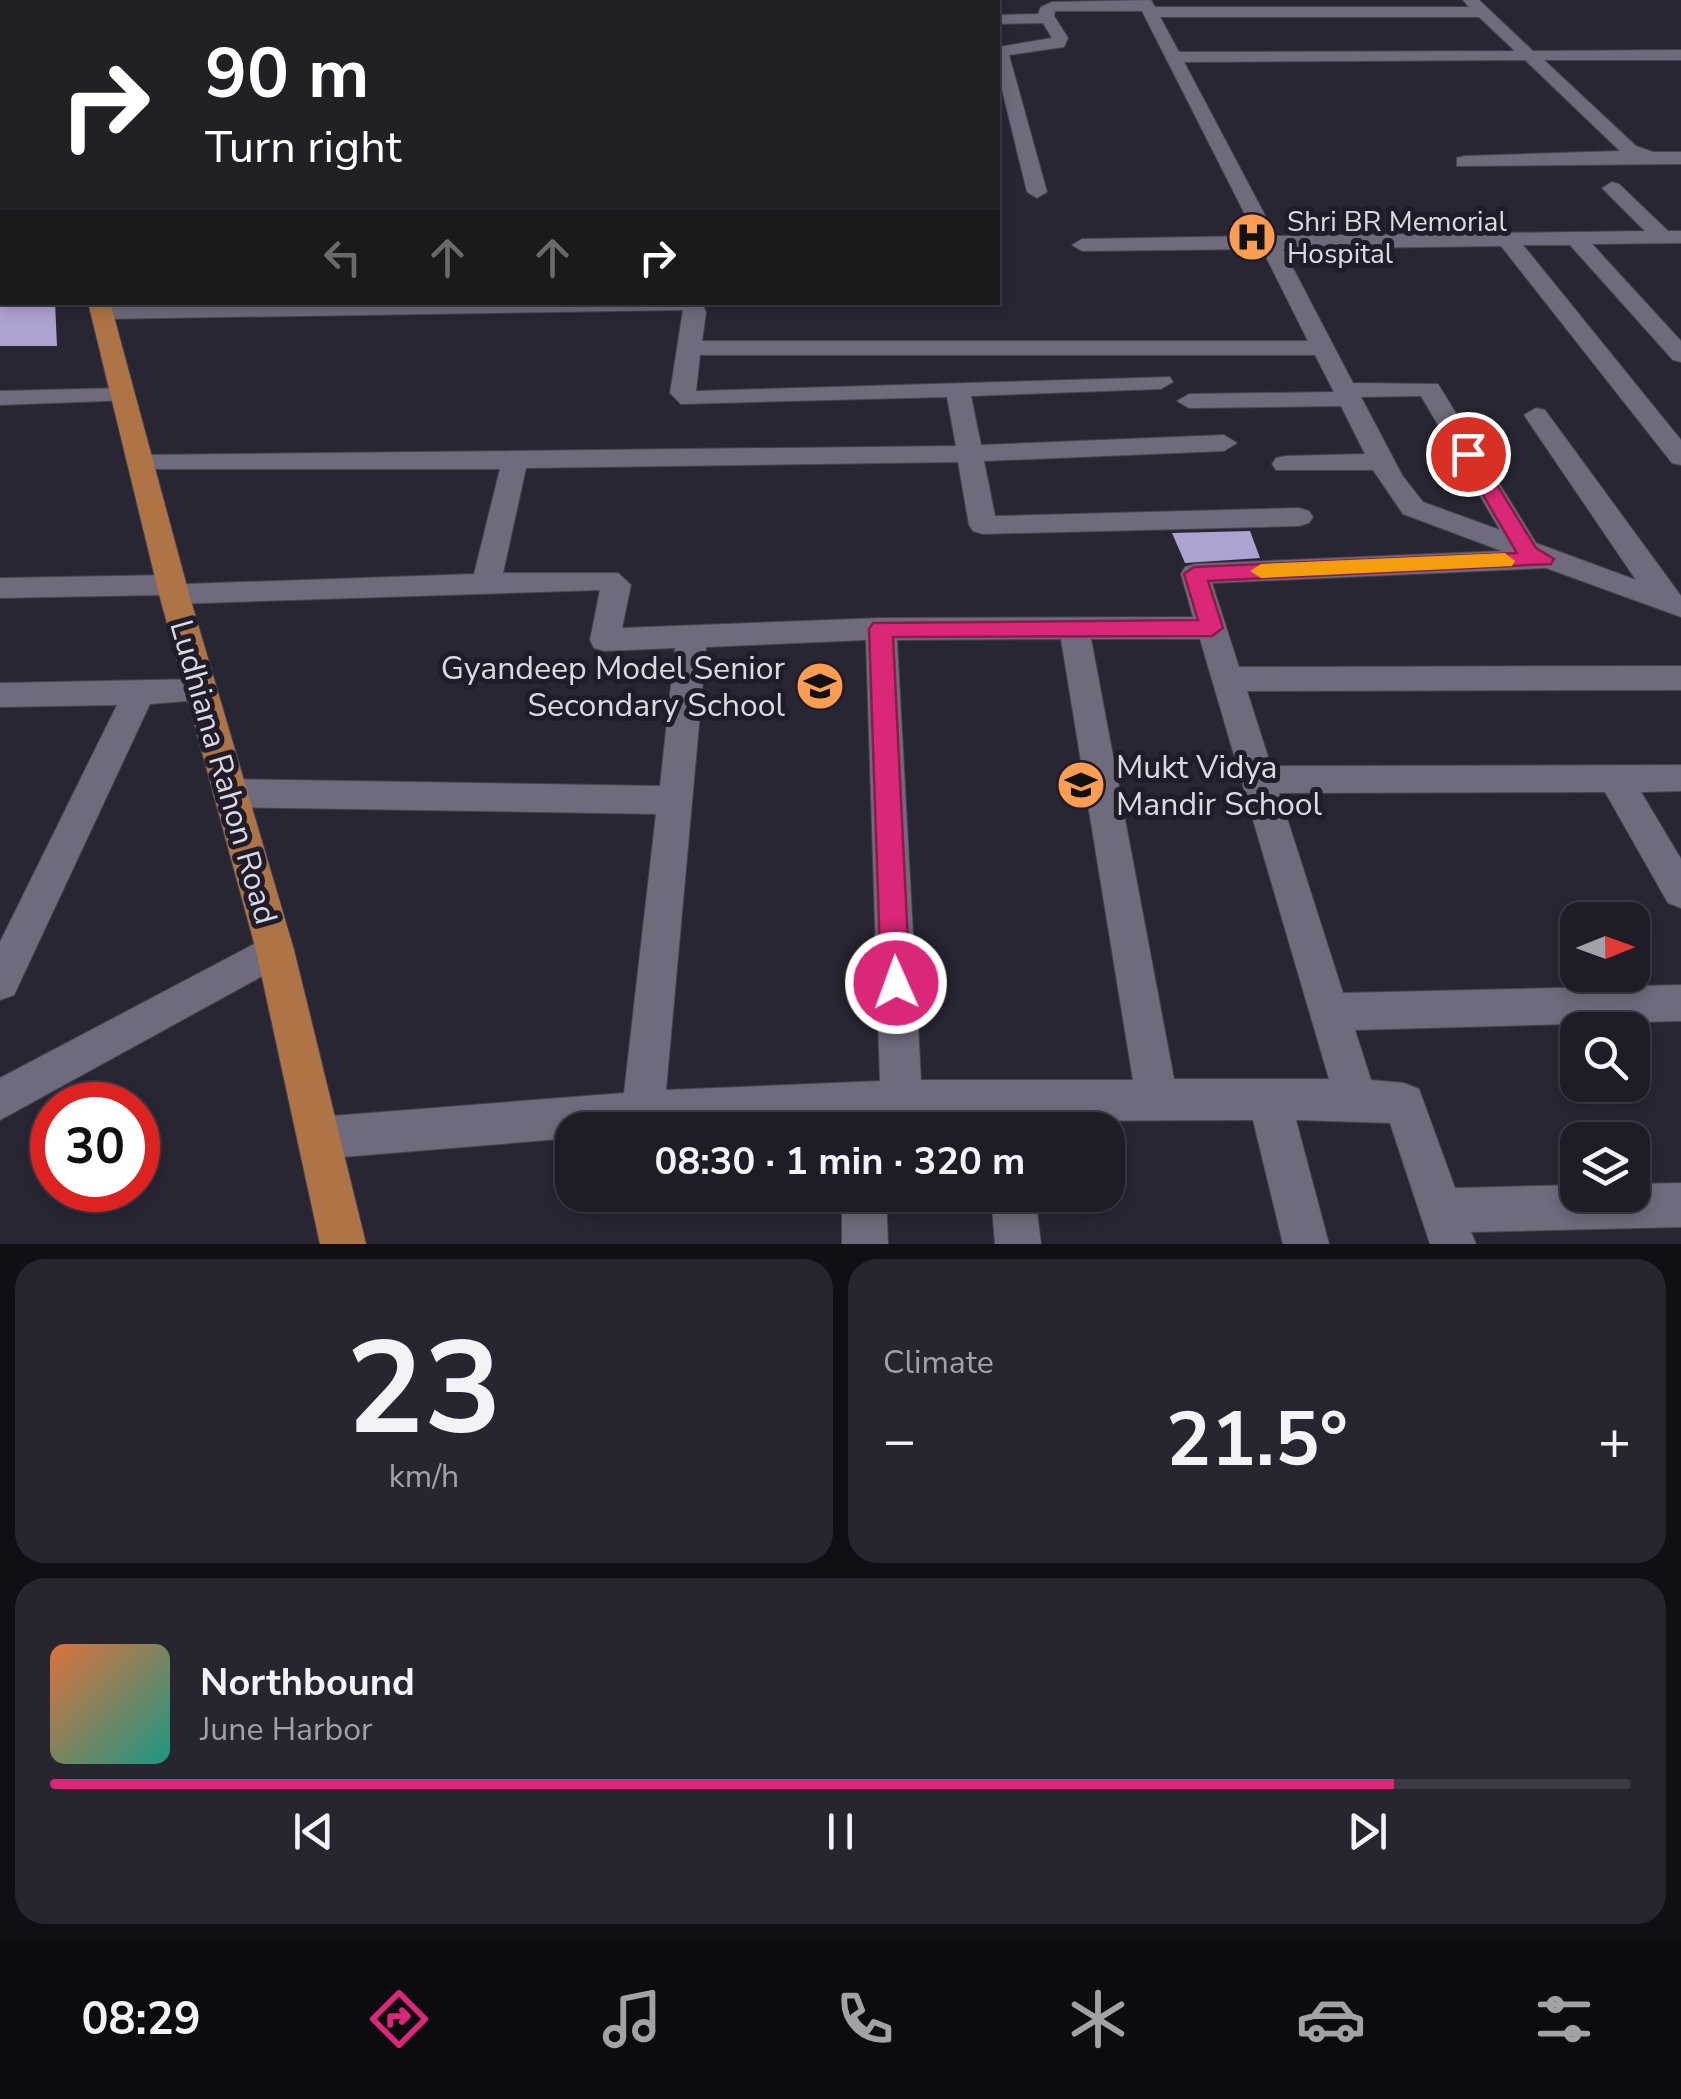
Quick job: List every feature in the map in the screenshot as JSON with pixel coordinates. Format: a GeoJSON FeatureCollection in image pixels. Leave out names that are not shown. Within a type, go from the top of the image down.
{"type":"FeatureCollection","features":[{"type":"Feature","properties":{"kind":"main road","name":"Ludhiana Rahon Road"},"geometry":{"type":"LineString","coordinates":[[100,307],[172,590],[275,950],[343,1244]]}},
{"type":"Feature","properties":{"kind":"street"},"geometry":{"type":"LineString","coordinates":[[1147,6],[1382,462],[1413,508],[1674,605]]}},
{"type":"Feature","properties":{"kind":"street"},"geometry":{"type":"LineString","coordinates":[[1037,192],[1000,49],[1058,44],[1060,38],[1046,16],[1046,10],[1058,7],[1476,6],[1629,150],[1641,156]]}},
{"type":"Feature","properties":{"kind":"street"},"geometry":{"type":"LineString","coordinates":[[1000,20],[1046,16]]}},
{"type":"Feature","properties":{"kind":"street"},"geometry":{"type":"LineString","coordinates":[[1174,57],[1681,55]]}},
{"type":"Feature","properties":{"kind":"street"},"geometry":{"type":"LineString","coordinates":[[1464,162],[1681,158]]}},
{"type":"Feature","properties":{"kind":"street"},"geometry":{"type":"LineString","coordinates":[[1612,188],[1672,237]]}},
{"type":"Feature","properties":{"kind":"street"},"geometry":{"type":"LineString","coordinates":[[1082,245],[1672,237]]}},
{"type":"Feature","properties":{"kind":"street"},"geometry":{"type":"LineString","coordinates":[[1506,238],[1681,457]]}},
{"type":"Feature","properties":{"kind":"street"},"geometry":{"type":"LineString","coordinates":[[1575,238],[1681,355]]}},
{"type":"Feature","properties":{"kind":"street"},"geometry":{"type":"LineString","coordinates":[[100,307],[490,305]]}},
{"type":"Feature","properties":{"kind":"street"},"geometry":{"type":"LineString","coordinates":[[692,305],[695,312],[682,393],[690,400],[1161,382]]}},
{"type":"Feature","properties":{"kind":"street"},"geometry":{"type":"LineString","coordinates":[[690,348],[1324,348]]}},
{"type":"Feature","properties":{"kind":"street"},"geometry":{"type":"LineString","coordinates":[[1190,401],[1428,389],[1536,556]]}},
{"type":"Feature","properties":{"kind":"street"},"geometry":{"type":"LineString","coordinates":[[958,390],[983,525],[1300,518]]}},
{"type":"Feature","properties":{"kind":"street"},"geometry":{"type":"LineString","coordinates":[[0,398],[123,395]]}},
{"type":"Feature","properties":{"kind":"street"},"geometry":{"type":"LineString","coordinates":[[1536,415],[1674,605]]}},
{"type":"Feature","properties":{"kind":"street"},"geometry":{"type":"LineString","coordinates":[[140,463],[968,454],[1224,443]]}},
{"type":"Feature","properties":{"kind":"street"},"geometry":{"type":"LineString","coordinates":[[486,584],[516,460]]}},
{"type":"Feature","properties":{"kind":"street"},"geometry":{"type":"LineString","coordinates":[[1285,464],[1382,462]]}},
{"type":"Feature","properties":{"kind":"street"},"geometry":{"type":"LineString","coordinates":[[1356,1099],[1194,574],[1536,556]]}},
{"type":"Feature","properties":{"kind":"street"},"geometry":{"type":"LineString","coordinates":[[0,588],[172,590],[614,582],[605,640],[881,629],[1212,628]]}},
{"type":"Feature","properties":{"kind":"street"},"geometry":{"type":"LineString","coordinates":[[1074,628],[1157,1098]]}},
{"type":"Feature","properties":{"kind":"street"},"geometry":{"type":"LineString","coordinates":[[876,1112],[881,629]]}},
{"type":"Feature","properties":{"kind":"street"},"geometry":{"type":"LineString","coordinates":[[643,1112],[692,635]]}},
{"type":"Feature","properties":{"kind":"street"},"geometry":{"type":"LineString","coordinates":[[1226,678],[1681,678]]}},
{"type":"Feature","properties":{"kind":"street"},"geometry":{"type":"LineString","coordinates":[[0,696],[201,691]]}},
{"type":"Feature","properties":{"kind":"street"},"geometry":{"type":"LineString","coordinates":[[0,982],[139,693]]}},
{"type":"Feature","properties":{"kind":"street"},"geometry":{"type":"LineString","coordinates":[[1257,780],[1681,778]]}},
{"type":"Feature","properties":{"kind":"street"},"geometry":{"type":"LineString","coordinates":[[1616,780],[1681,892]]}},
{"type":"Feature","properties":{"kind":"street"},"geometry":{"type":"LineString","coordinates":[[230,792],[677,800]]}},
{"type":"Feature","properties":{"kind":"street"},"geometry":{"type":"LineString","coordinates":[[0,1100],[275,950]]}},
{"type":"Feature","properties":{"kind":"street"},"geometry":{"type":"LineString","coordinates":[[1331,1012],[1681,1004]]}},
{"type":"Feature","properties":{"kind":"street"},"geometry":{"type":"LineString","coordinates":[[1033,1112],[1157,1098],[1356,1099],[1404,1104],[1448,1227],[1681,1205]]}},
{"type":"Feature","properties":{"kind":"street"},"geometry":{"type":"LineString","coordinates":[[1269,1098],[1306,1244]]}},
{"type":"Feature","properties":{"kind":"street"},"geometry":{"type":"LineString","coordinates":[[318,1138],[555,1119]]}},
{"type":"Feature","properties":{"kind":"street"},"geometry":{"type":"LineString","coordinates":[[864,1212],[865,1244]]}},
{"type":"Feature","properties":{"kind":"street"},"geometry":{"type":"LineString","coordinates":[[1015,1212],[1018,1244]]}},
{"type":"Feature","properties":{"kind":"building"},"geometry":{"type":"Polygon","coordinates":[[[55,305],[57,346],[0,346],[0,306],[55,305]]]}},
{"type":"Feature","properties":{"kind":"building"},"geometry":{"type":"Polygon","coordinates":[[[1250,531],[1260,558],[1185,563],[1172,533],[1250,531]]]}},
{"type":"Feature","properties":{"kind":"slow traffic"},"geometry":{"type":"LineString","coordinates":[[1261,571],[1505,561]]}},
{"type":"Feature","properties":{"kind":"place","name":"Shri BR Memorial Hospital"},"geometry":{"type":"Point","coordinates":[1252,237]}},
{"type":"Feature","properties":{"kind":"place","name":"Gyandeep Model Senior Secondary School"},"geometry":{"type":"Point","coordinates":[820,686]}},
{"type":"Feature","properties":{"kind":"place","name":"Mukt Vidya Mandir School"},"geometry":{"type":"Point","coordinates":[1081,785]}},
{"type":"Feature","properties":{"kind":"route"},"geometry":{"type":"LineString","coordinates":[[896,983],[881,629],[1212,628],[1194,574],[1543,559],[1528,553],[1468,454]]}}]}
